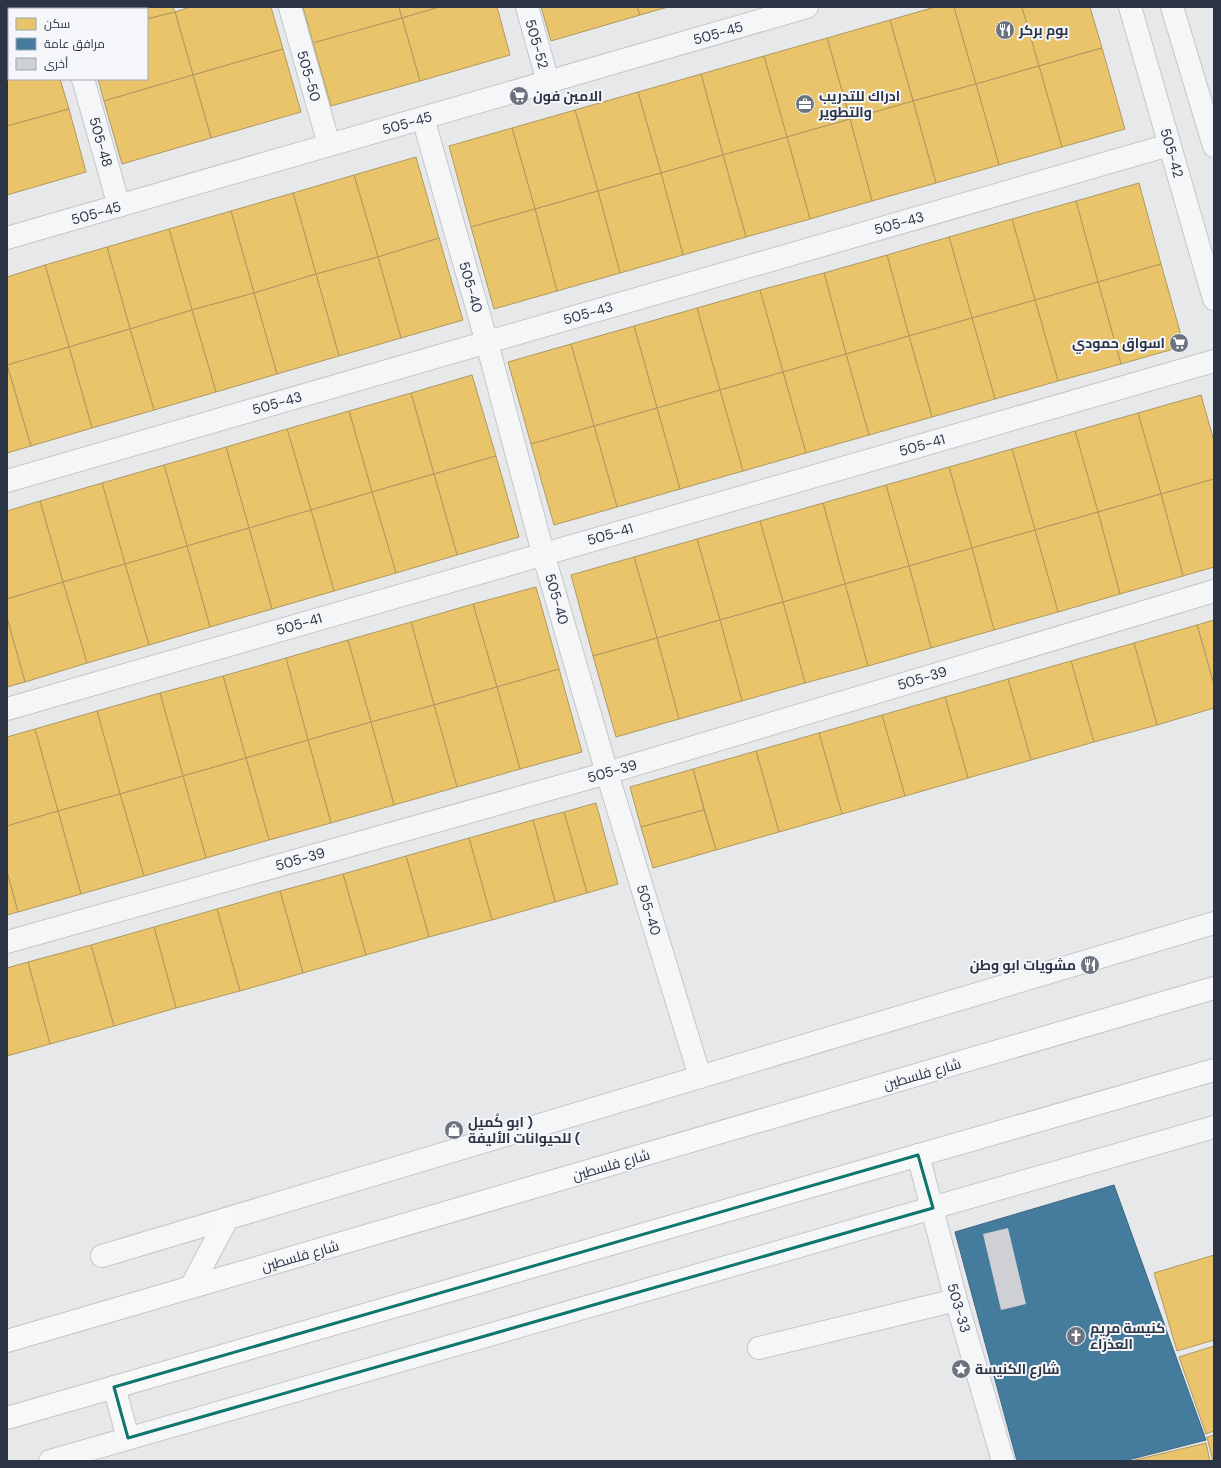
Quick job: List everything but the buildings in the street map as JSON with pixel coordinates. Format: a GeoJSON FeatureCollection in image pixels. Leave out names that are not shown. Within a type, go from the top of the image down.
{"type":"FeatureCollection","features":[{"type":"Feature","properties":{"kind":"main road","name":"شارع فلسطين"},"geometry":{"type":"LineString","coordinates":[[7,1341],[1214,988]]}},
{"type":"Feature","properties":{"kind":"main road"},"geometry":{"type":"LineString","coordinates":[[7,1418],[1214,1070]]}},
{"type":"Feature","properties":{"kind":"main road"},"geometry":{"type":"LineString","coordinates":[[191,1287],[227,1219]]}},
{"type":"Feature","properties":{"kind":"main road"},"geometry":{"type":"LineString","coordinates":[[114,1387],[128,1438]]}},
{"type":"Feature","properties":{"kind":"street","name":"505-50"},"geometry":{"type":"LineString","coordinates":[[290,7],[329,145]]}},
{"type":"Feature","properties":{"kind":"street","name":"505-52"},"geometry":{"type":"LineString","coordinates":[[527,7],[548,82]]}},
{"type":"Feature","properties":{"kind":"street","name":"505-42"},"geometry":{"type":"LineString","coordinates":[[1130,7],[1214,299]]}},
{"type":"Feature","properties":{"kind":"street"},"geometry":{"type":"LineString","coordinates":[[1172,7],[1213,138]]}},
{"type":"Feature","properties":{"kind":"street","name":"505-45"},"geometry":{"type":"LineString","coordinates":[[7,238],[801,8]]}},
{"type":"Feature","properties":{"kind":"street","name":"505-48"},"geometry":{"type":"LineString","coordinates":[[83,80],[119,206]]}},
{"type":"Feature","properties":{"kind":"street","name":"505-40"},"geometry":{"type":"LineString","coordinates":[[423,118],[487,343],[543,554],[607,773],[700,1077]]}},
{"type":"Feature","properties":{"kind":"street","name":"505-43"},"geometry":{"type":"LineString","coordinates":[[7,481],[1169,144]]}},
{"type":"Feature","properties":{"kind":"street","name":"505-41"},"geometry":{"type":"LineString","coordinates":[[7,709],[1214,361]]}},
{"type":"Feature","properties":{"kind":"street","name":"505-39"},"geometry":{"type":"LineString","coordinates":[[7,942],[607,773],[1214,591]]}},
{"type":"Feature","properties":{"kind":"street"},"geometry":{"type":"LineString","coordinates":[[102,1256],[1214,923]]}},
{"type":"Feature","properties":{"kind":"street"},"geometry":{"type":"LineString","coordinates":[[50,1461],[1214,1127]]}},
{"type":"Feature","properties":{"kind":"street","name":"503-33"},"geometry":{"type":"LineString","coordinates":[[918,1155],[956,1300],[1003,1461]]}},
{"type":"Feature","properties":{"kind":"street"},"geometry":{"type":"LineString","coordinates":[[759,1348],[956,1300]]}},
{"type":"Feature","properties":{"kind":"highlighted area"},"geometry":{"type":"Polygon","coordinates":[[[918,1155],[933,1208],[128,1438],[114,1387],[918,1155]]]}},
{"type":"Feature","properties":{"kind":"place","name":"بوم بركر"},"geometry":{"type":"Point","coordinates":[1005,30]}},
{"type":"Feature","properties":{"kind":"place","name":"الامين فون"},"geometry":{"type":"Point","coordinates":[519,96]}},
{"type":"Feature","properties":{"kind":"place","name":"ادراك للتدريب والتطوير"},"geometry":{"type":"Point","coordinates":[805,104]}},
{"type":"Feature","properties":{"kind":"place","name":"اسواق حمودي"},"geometry":{"type":"Point","coordinates":[1179,343]}},
{"type":"Feature","properties":{"kind":"place","name":"مشويات ابو وطن"},"geometry":{"type":"Point","coordinates":[1090,965]}},
{"type":"Feature","properties":{"kind":"place","name":"ابو كُميل ) للحيوانات الأليفة ("},"geometry":{"type":"Point","coordinates":[454,1130]}},
{"type":"Feature","properties":{"kind":"place","name":"كنيسة مريم العذراء"},"geometry":{"type":"Point","coordinates":[1076,1336]}},
{"type":"Feature","properties":{"kind":"place","name":"شارع الكنيسة"},"geometry":{"type":"Point","coordinates":[961,1369]}}]}
